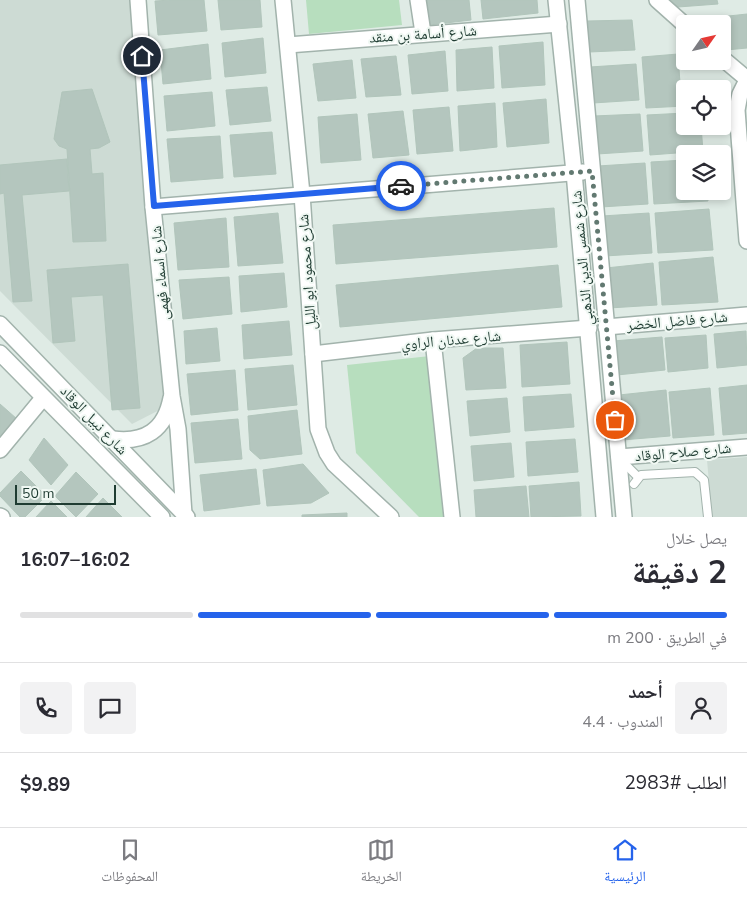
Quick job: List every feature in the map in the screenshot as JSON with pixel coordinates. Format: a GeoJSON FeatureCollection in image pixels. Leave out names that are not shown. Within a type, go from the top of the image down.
{"type":"FeatureCollection","features":[{"type":"Feature","properties":{"kind":"street","name":"شارع اسماء فهمى"},"geometry":{"type":"LineString","coordinates":[[138,0],[154,206],[172,396],[178,429],[186,516]]}},
{"type":"Feature","properties":{"kind":"street","name":"شارع محمود ابو الليل"},"geometry":{"type":"LineString","coordinates":[[283,0],[302,194],[318,429],[327,453],[334,464],[391,517]]}},
{"type":"Feature","properties":{"kind":"street"},"geometry":{"type":"LineString","coordinates":[[418,0],[422,34]]}},
{"type":"Feature","properties":{"kind":"street","name":"شارع شمس الدين الذهبي"},"geometry":{"type":"LineString","coordinates":[[556,0],[589,328],[604,517]]}},
{"type":"Feature","properties":{"kind":"street","name":"شارع شمس الدين الذهبي"},"geometry":{"type":"LineString","coordinates":[[577,0],[624,517]]}},
{"type":"Feature","properties":{"kind":"street"},"geometry":{"type":"LineString","coordinates":[[657,0],[676,16]]}},
{"type":"Feature","properties":{"kind":"street","name":"شارع أسامة بن منقد"},"geometry":{"type":"LineString","coordinates":[[288,45],[559,24]]}},
{"type":"Feature","properties":{"kind":"street"},"geometry":{"type":"LineString","coordinates":[[731,66],[747,80],[740,94],[737,110],[747,240]]}},
{"type":"Feature","properties":{"kind":"street"},"geometry":{"type":"LineString","coordinates":[[154,206],[592,171]]}},
{"type":"Feature","properties":{"kind":"street","name":"شارع فاضل الخضر"},"geometry":{"type":"LineString","coordinates":[[606,327],[747,315]]}},
{"type":"Feature","properties":{"kind":"street","name":"شارع نبيل الوقاد"},"geometry":{"type":"LineString","coordinates":[[0,324],[113,438],[186,516]]}},
{"type":"Feature","properties":{"kind":"street","name":"شارع عدنان الراوي"},"geometry":{"type":"LineString","coordinates":[[313,354],[434,340],[589,328]]}},
{"type":"Feature","properties":{"kind":"street"},"geometry":{"type":"LineString","coordinates":[[434,340],[452,517]]}},
{"type":"Feature","properties":{"kind":"street","name":"شارع نبيل الوقاد"},"geometry":{"type":"LineString","coordinates":[[0,353],[162,517]]}},
{"type":"Feature","properties":{"kind":"street","name":"شارع اسماء فهمى"},"geometry":{"type":"LineString","coordinates":[[113,438],[126,440],[140,438],[152,432],[162,422],[169,410],[172,396]]}},
{"type":"Feature","properties":{"kind":"street"},"geometry":{"type":"LineString","coordinates":[[0,450],[43,398]]}},
{"type":"Feature","properties":{"kind":"street","name":"شارع صلاح الوقاد"},"geometry":{"type":"LineString","coordinates":[[619,457],[747,447]]}},
{"type":"Feature","properties":{"kind":"lane"},"geometry":{"type":"LineString","coordinates":[[619,457],[636,480],[641,475],[695,472],[698,474],[704,480],[708,517]]}},
{"type":"Feature","properties":{"kind":"shaded area"},"geometry":{"type":"Polygon","coordinates":[[[0,0],[135,0],[177,401],[132,424],[0,291],[0,0]]]}},
{"type":"Feature","properties":{"kind":"shaded area"},"geometry":{"type":"Polygon","coordinates":[[[747,457],[747,517],[712,517],[707,460],[747,457]]]}},
{"type":"Feature","properties":{"kind":"green space"},"geometry":{"type":"Polygon","coordinates":[[[306,0],[399,0],[402,25],[309,34],[306,0]]]}},
{"type":"Feature","properties":{"kind":"green space"},"geometry":{"type":"Polygon","coordinates":[[[430,356],[448,517],[419,517],[356,453],[347,365],[430,356]]]}},
{"type":"Feature","properties":{"kind":"building"},"geometry":{"type":"Polygon","coordinates":[[[204,0],[207,31],[158,35],[155,1],[204,0]]]}},
{"type":"Feature","properties":{"kind":"building"},"geometry":{"type":"Polygon","coordinates":[[[218,0],[260,0],[262,27],[221,30],[218,0]]]}},
{"type":"Feature","properties":{"kind":"building"},"geometry":{"type":"Polygon","coordinates":[[[426,0],[469,0],[471,20],[429,25],[426,0]]]}},
{"type":"Feature","properties":{"kind":"building"},"geometry":{"type":"Polygon","coordinates":[[[481,0],[537,0],[538,13],[483,19],[481,0]]]}},
{"type":"Feature","properties":{"kind":"building"},"geometry":{"type":"Polygon","coordinates":[[[670,0],[717,0],[718,4],[678,7],[670,0]]]}},
{"type":"Feature","properties":{"kind":"building"},"geometry":{"type":"Polygon","coordinates":[[[747,14],[747,48],[731,50],[731,16],[747,14]]]}},
{"type":"Feature","properties":{"kind":"building"},"geometry":{"type":"Polygon","coordinates":[[[632,20],[635,50],[589,52],[587,21],[632,20]]]}},
{"type":"Feature","properties":{"kind":"building"},"geometry":{"type":"Polygon","coordinates":[[[263,38],[266,73],[225,77],[222,43],[263,38]]]}},
{"type":"Feature","properties":{"kind":"building"},"geometry":{"type":"Polygon","coordinates":[[[543,42],[545,85],[502,88],[499,46],[543,42]]]}},
{"type":"Feature","properties":{"kind":"building"},"geometry":{"type":"Polygon","coordinates":[[[208,44],[211,79],[163,84],[160,50],[208,44]]]}},
{"type":"Feature","properties":{"kind":"building"},"geometry":{"type":"Polygon","coordinates":[[[492,47],[494,88],[457,91],[456,50],[492,47]]]}},
{"type":"Feature","properties":{"kind":"building"},"geometry":{"type":"Polygon","coordinates":[[[445,51],[448,91],[412,94],[408,55],[445,51]]]}},
{"type":"Feature","properties":{"kind":"building"},"geometry":{"type":"Polygon","coordinates":[[[676,54],[676,70],[679,70],[680,80],[676,80],[676,106],[646,108],[642,57],[676,54]]]}},
{"type":"Feature","properties":{"kind":"building"},"geometry":{"type":"Polygon","coordinates":[[[396,56],[401,95],[366,97],[361,59],[396,56]]]}},
{"type":"Feature","properties":{"kind":"building"},"geometry":{"type":"Polygon","coordinates":[[[352,60],[356,98],[318,101],[313,64],[352,60]]]}},
{"type":"Feature","properties":{"kind":"building"},"geometry":{"type":"Polygon","coordinates":[[[636,64],[639,100],[593,103],[590,67],[636,64]]]}},
{"type":"Feature","properties":{"kind":"building"},"geometry":{"type":"Polygon","coordinates":[[[267,87],[271,121],[230,125],[226,90],[267,87]]]}},
{"type":"Feature","properties":{"kind":"building"},"geometry":{"type":"Polygon","coordinates":[[[92,89],[110,142],[99,148],[90,149],[92,174],[103,173],[106,241],[73,242],[67,149],[59,146],[54,139],[62,92],[92,89]]]}},
{"type":"Feature","properties":{"kind":"building"},"geometry":{"type":"Polygon","coordinates":[[[212,92],[215,126],[167,131],[164,96],[212,92]]]}},
{"type":"Feature","properties":{"kind":"building"},"geometry":{"type":"Polygon","coordinates":[[[546,99],[549,143],[507,147],[503,103],[546,99]]]}},
{"type":"Feature","properties":{"kind":"building"},"geometry":{"type":"Polygon","coordinates":[[[495,103],[497,147],[460,151],[458,106],[495,103]]]}},
{"type":"Feature","properties":{"kind":"building"},"geometry":{"type":"Polygon","coordinates":[[[449,107],[453,151],[417,154],[413,110],[449,107]]]}},
{"type":"Feature","properties":{"kind":"building"},"geometry":{"type":"Polygon","coordinates":[[[403,111],[409,155],[373,158],[368,114],[403,111]]]}},
{"type":"Feature","properties":{"kind":"building"},"geometry":{"type":"Polygon","coordinates":[[[676,113],[676,135],[702,135],[703,145],[676,145],[676,153],[650,155],[647,115],[676,113]]]}},
{"type":"Feature","properties":{"kind":"building"},"geometry":{"type":"Polygon","coordinates":[[[357,114],[361,160],[321,163],[318,117],[357,114]]]}},
{"type":"Feature","properties":{"kind":"building"},"geometry":{"type":"Polygon","coordinates":[[[640,114],[643,151],[597,154],[594,116],[640,114]]]}},
{"type":"Feature","properties":{"kind":"building"},"geometry":{"type":"Polygon","coordinates":[[[272,132],[276,174],[234,177],[230,135],[272,132]]]}},
{"type":"Feature","properties":{"kind":"building"},"geometry":{"type":"Polygon","coordinates":[[[220,136],[223,178],[171,182],[167,139],[220,136]]]}},
{"type":"Feature","properties":{"kind":"building"},"geometry":{"type":"Polygon","coordinates":[[[67,159],[69,191],[22,195],[32,301],[13,302],[4,193],[0,194],[0,165],[67,159]]]}},
{"type":"Feature","properties":{"kind":"building"},"geometry":{"type":"Polygon","coordinates":[[[676,161],[676,200],[708,201],[654,204],[651,162],[676,161]]]}},
{"type":"Feature","properties":{"kind":"building"},"geometry":{"type":"Polygon","coordinates":[[[645,163],[648,204],[601,207],[598,166],[645,163]]]}},
{"type":"Feature","properties":{"kind":"building"},"geometry":{"type":"Polygon","coordinates":[[[554,208],[557,247],[336,264],[333,225],[554,208]]]}},
{"type":"Feature","properties":{"kind":"building"},"geometry":{"type":"Polygon","coordinates":[[[709,209],[713,250],[658,253],[655,213],[709,209]]]}},
{"type":"Feature","properties":{"kind":"building"},"geometry":{"type":"Polygon","coordinates":[[[278,213],[283,263],[238,266],[234,217],[278,213]]]}},
{"type":"Feature","properties":{"kind":"building"},"geometry":{"type":"Polygon","coordinates":[[[649,213],[652,253],[605,256],[602,216],[649,213]]]}},
{"type":"Feature","properties":{"kind":"building"},"geometry":{"type":"Polygon","coordinates":[[[226,218],[229,267],[178,270],[174,223],[226,218]]]}},
{"type":"Feature","properties":{"kind":"building"},"geometry":{"type":"Polygon","coordinates":[[[713,257],[718,302],[662,305],[659,262],[713,257]]]}},
{"type":"Feature","properties":{"kind":"building"},"geometry":{"type":"Polygon","coordinates":[[[653,263],[657,305],[609,308],[606,268],[653,263]]]}},
{"type":"Feature","properties":{"kind":"building"},"geometry":{"type":"Polygon","coordinates":[[[128,264],[140,408],[112,410],[103,295],[71,297],[75,341],[53,343],[47,270],[128,264]]]}},
{"type":"Feature","properties":{"kind":"building"},"geometry":{"type":"Polygon","coordinates":[[[558,265],[562,307],[340,327],[336,285],[558,265]]]}},
{"type":"Feature","properties":{"kind":"building"},"geometry":{"type":"Polygon","coordinates":[[[284,273],[287,307],[241,312],[239,276],[284,273]]]}},
{"type":"Feature","properties":{"kind":"building"},"geometry":{"type":"Polygon","coordinates":[[[229,277],[232,314],[183,319],[179,280],[229,277]]]}},
{"type":"Feature","properties":{"kind":"building"},"geometry":{"type":"Polygon","coordinates":[[[289,321],[292,355],[244,359],[242,325],[289,321]]]}},
{"type":"Feature","properties":{"kind":"building"},"geometry":{"type":"Polygon","coordinates":[[[217,328],[220,361],[186,364],[184,331],[217,328]]]}},
{"type":"Feature","properties":{"kind":"building"},"geometry":{"type":"Polygon","coordinates":[[[746,331],[747,365],[717,368],[714,334],[746,331]]]}},
{"type":"Feature","properties":{"kind":"building"},"geometry":{"type":"Polygon","coordinates":[[[706,335],[708,368],[668,372],[665,338],[706,335]]]}},
{"type":"Feature","properties":{"kind":"building"},"geometry":{"type":"Polygon","coordinates":[[[662,337],[665,370],[617,375],[613,341],[662,337]]]}},
{"type":"Feature","properties":{"kind":"building"},"geometry":{"type":"Polygon","coordinates":[[[567,342],[570,384],[522,387],[520,345],[567,342]]]}},
{"type":"Feature","properties":{"kind":"building"},"geometry":{"type":"Polygon","coordinates":[[[477,348],[503,348],[506,388],[466,390],[463,358],[477,348]]]}},
{"type":"Feature","properties":{"kind":"building"},"geometry":{"type":"Polygon","coordinates":[[[293,365],[297,405],[248,410],[245,369],[293,365]]]}},
{"type":"Feature","properties":{"kind":"building"},"geometry":{"type":"Polygon","coordinates":[[[235,370],[238,410],[191,415],[187,374],[235,370]]]}},
{"type":"Feature","properties":{"kind":"building"},"geometry":{"type":"Polygon","coordinates":[[[747,385],[747,433],[723,435],[719,388],[747,385]]]}},
{"type":"Feature","properties":{"kind":"building"},"geometry":{"type":"Polygon","coordinates":[[[710,388],[714,435],[673,438],[669,392],[710,388]]]}},
{"type":"Feature","properties":{"kind":"building"},"geometry":{"type":"Polygon","coordinates":[[[666,390],[670,436],[622,440],[619,395],[666,390]]]}},
{"type":"Feature","properties":{"kind":"building"},"geometry":{"type":"Polygon","coordinates":[[[571,394],[574,427],[525,431],[523,397],[571,394]]]}},
{"type":"Feature","properties":{"kind":"building"},"geometry":{"type":"Polygon","coordinates":[[[507,398],[510,432],[470,436],[467,401],[507,398]]]}},
{"type":"Feature","properties":{"kind":"building"},"geometry":{"type":"Polygon","coordinates":[[[0,404],[17,419],[0,438],[0,404]]]}},
{"type":"Feature","properties":{"kind":"building"},"geometry":{"type":"Polygon","coordinates":[[[297,410],[302,454],[260,459],[250,450],[248,416],[297,410]]]}},
{"type":"Feature","properties":{"kind":"building"},"geometry":{"type":"Polygon","coordinates":[[[238,419],[242,459],[195,463],[191,423],[238,419]]]}},
{"type":"Feature","properties":{"kind":"building"},"geometry":{"type":"Polygon","coordinates":[[[44,438],[68,465],[51,485],[29,460],[44,438]]]}},
{"type":"Feature","properties":{"kind":"building"},"geometry":{"type":"Polygon","coordinates":[[[575,439],[578,472],[528,476],[526,442],[575,439]]]}},
{"type":"Feature","properties":{"kind":"building"},"geometry":{"type":"Polygon","coordinates":[[[511,443],[514,477],[474,481],[471,446],[511,443]]]}},
{"type":"Feature","properties":{"kind":"building"},"geometry":{"type":"Polygon","coordinates":[[[303,464],[329,493],[311,503],[267,506],[263,470],[303,464]]]}},
{"type":"Feature","properties":{"kind":"building"},"geometry":{"type":"Polygon","coordinates":[[[256,469],[260,504],[204,511],[200,475],[256,469]]]}},
{"type":"Feature","properties":{"kind":"building"},"geometry":{"type":"Polygon","coordinates":[[[21,471],[46,496],[25,517],[20,517],[0,496],[0,493],[21,471]]]}},
{"type":"Feature","properties":{"kind":"building"},"geometry":{"type":"Polygon","coordinates":[[[76,472],[98,494],[76,517],[55,496],[76,472]]]}},
{"type":"Feature","properties":{"kind":"building"},"geometry":{"type":"Polygon","coordinates":[[[579,482],[581,516],[531,517],[529,486],[579,482]]]}},
{"type":"Feature","properties":{"kind":"building"},"geometry":{"type":"Polygon","coordinates":[[[526,486],[529,517],[476,517],[474,490],[526,486]]]}},
{"type":"Feature","properties":{"kind":"building"},"geometry":{"type":"Polygon","coordinates":[[[103,498],[122,517],[86,517],[103,498]]]}},
{"type":"Feature","properties":{"kind":"building"},"geometry":{"type":"Polygon","coordinates":[[[51,501],[67,517],[36,517],[51,501]]]}},
{"type":"Feature","properties":{"kind":"building"},"geometry":{"type":"Polygon","coordinates":[[[347,513],[347,517],[302,517],[302,515],[347,513]]]}},
{"type":"Feature","properties":{"kind":"way so far"},"geometry":{"type":"LineString","coordinates":[[401,186],[592,171],[615,420]]}},
{"type":"Feature","properties":{"kind":"route"},"geometry":{"type":"LineString","coordinates":[[142,56],[154,206],[401,186]]}}]}
